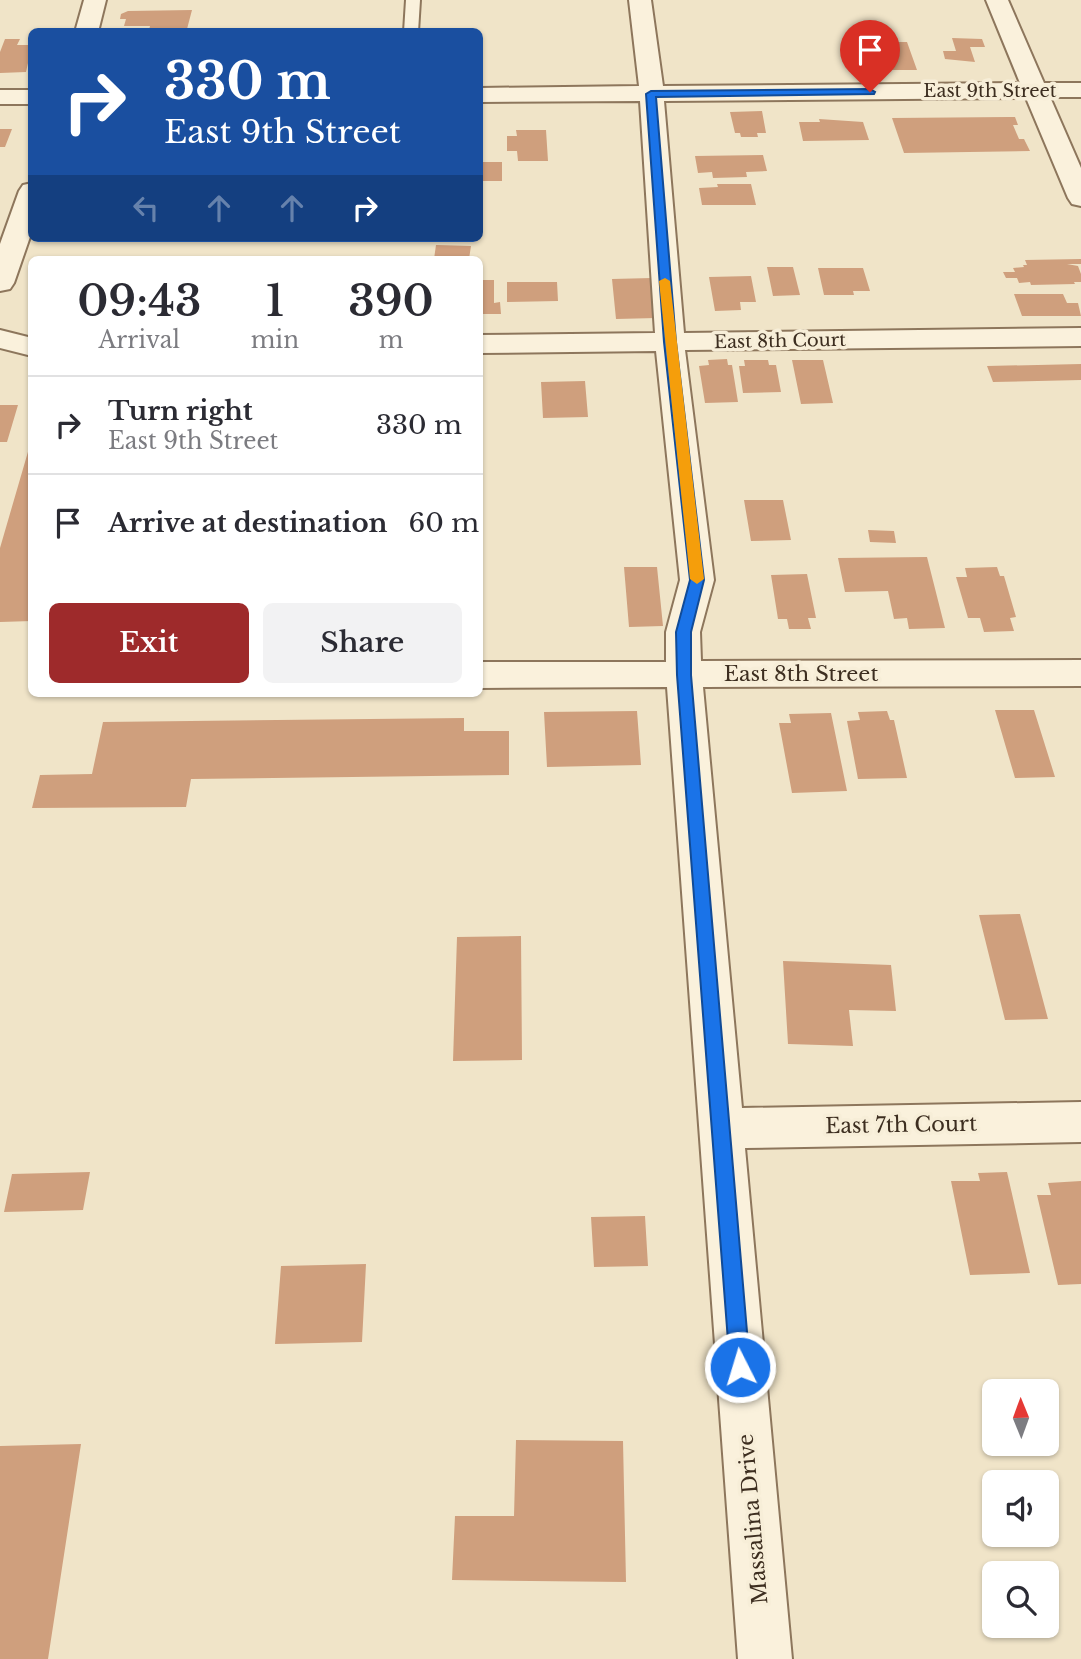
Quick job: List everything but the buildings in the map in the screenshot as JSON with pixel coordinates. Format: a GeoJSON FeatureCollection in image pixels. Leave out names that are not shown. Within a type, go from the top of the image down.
{"type":"FeatureCollection","features":[{"type":"Feature","properties":{"kind":"street"},"geometry":{"type":"LineString","coordinates":[[87,28],[95,0]]}},
{"type":"Feature","properties":{"kind":"street","name":"Massalina Drive"},"geometry":{"type":"LineString","coordinates":[[640,0],[651,94],[670,342],[697,580],[683,632],[684,675],[765,1659]]}},
{"type":"Feature","properties":{"kind":"street"},"geometry":{"type":"LineString","coordinates":[[997,0],[1081,198]]}},
{"type":"Feature","properties":{"kind":"street","name":"East 9th Street"},"geometry":{"type":"LineString","coordinates":[[483,94],[1081,90]]}},
{"type":"Feature","properties":{"kind":"street"},"geometry":{"type":"LineString","coordinates":[[0,97],[28,97]]}},
{"type":"Feature","properties":{"kind":"street"},"geometry":{"type":"LineString","coordinates":[[0,283],[28,202]]}},
{"type":"Feature","properties":{"kind":"street","name":"East 8th Court"},"geometry":{"type":"LineString","coordinates":[[483,344],[1081,337]]}},
{"type":"Feature","properties":{"kind":"street"},"geometry":{"type":"LineString","coordinates":[[0,339],[28,345]]}},
{"type":"Feature","properties":{"kind":"street","name":"East 8th Street"},"geometry":{"type":"LineString","coordinates":[[483,675],[1081,673]]}},
{"type":"Feature","properties":{"kind":"street","name":"East 7th Court"},"geometry":{"type":"LineString","coordinates":[[720,1128],[1081,1122]]}},
{"type":"Feature","properties":{"kind":"lane"},"geometry":{"type":"LineString","coordinates":[[411,28],[413,0]]}},
{"type":"Feature","properties":{"kind":"slow traffic"},"geometry":{"type":"LineString","coordinates":[[665,281],[697,579]]}},
{"type":"Feature","properties":{"kind":"route"},"geometry":{"type":"LineString","coordinates":[[740,1367],[684,675],[683,632],[697,580],[670,342],[651,94],[870,92]]}}]}
